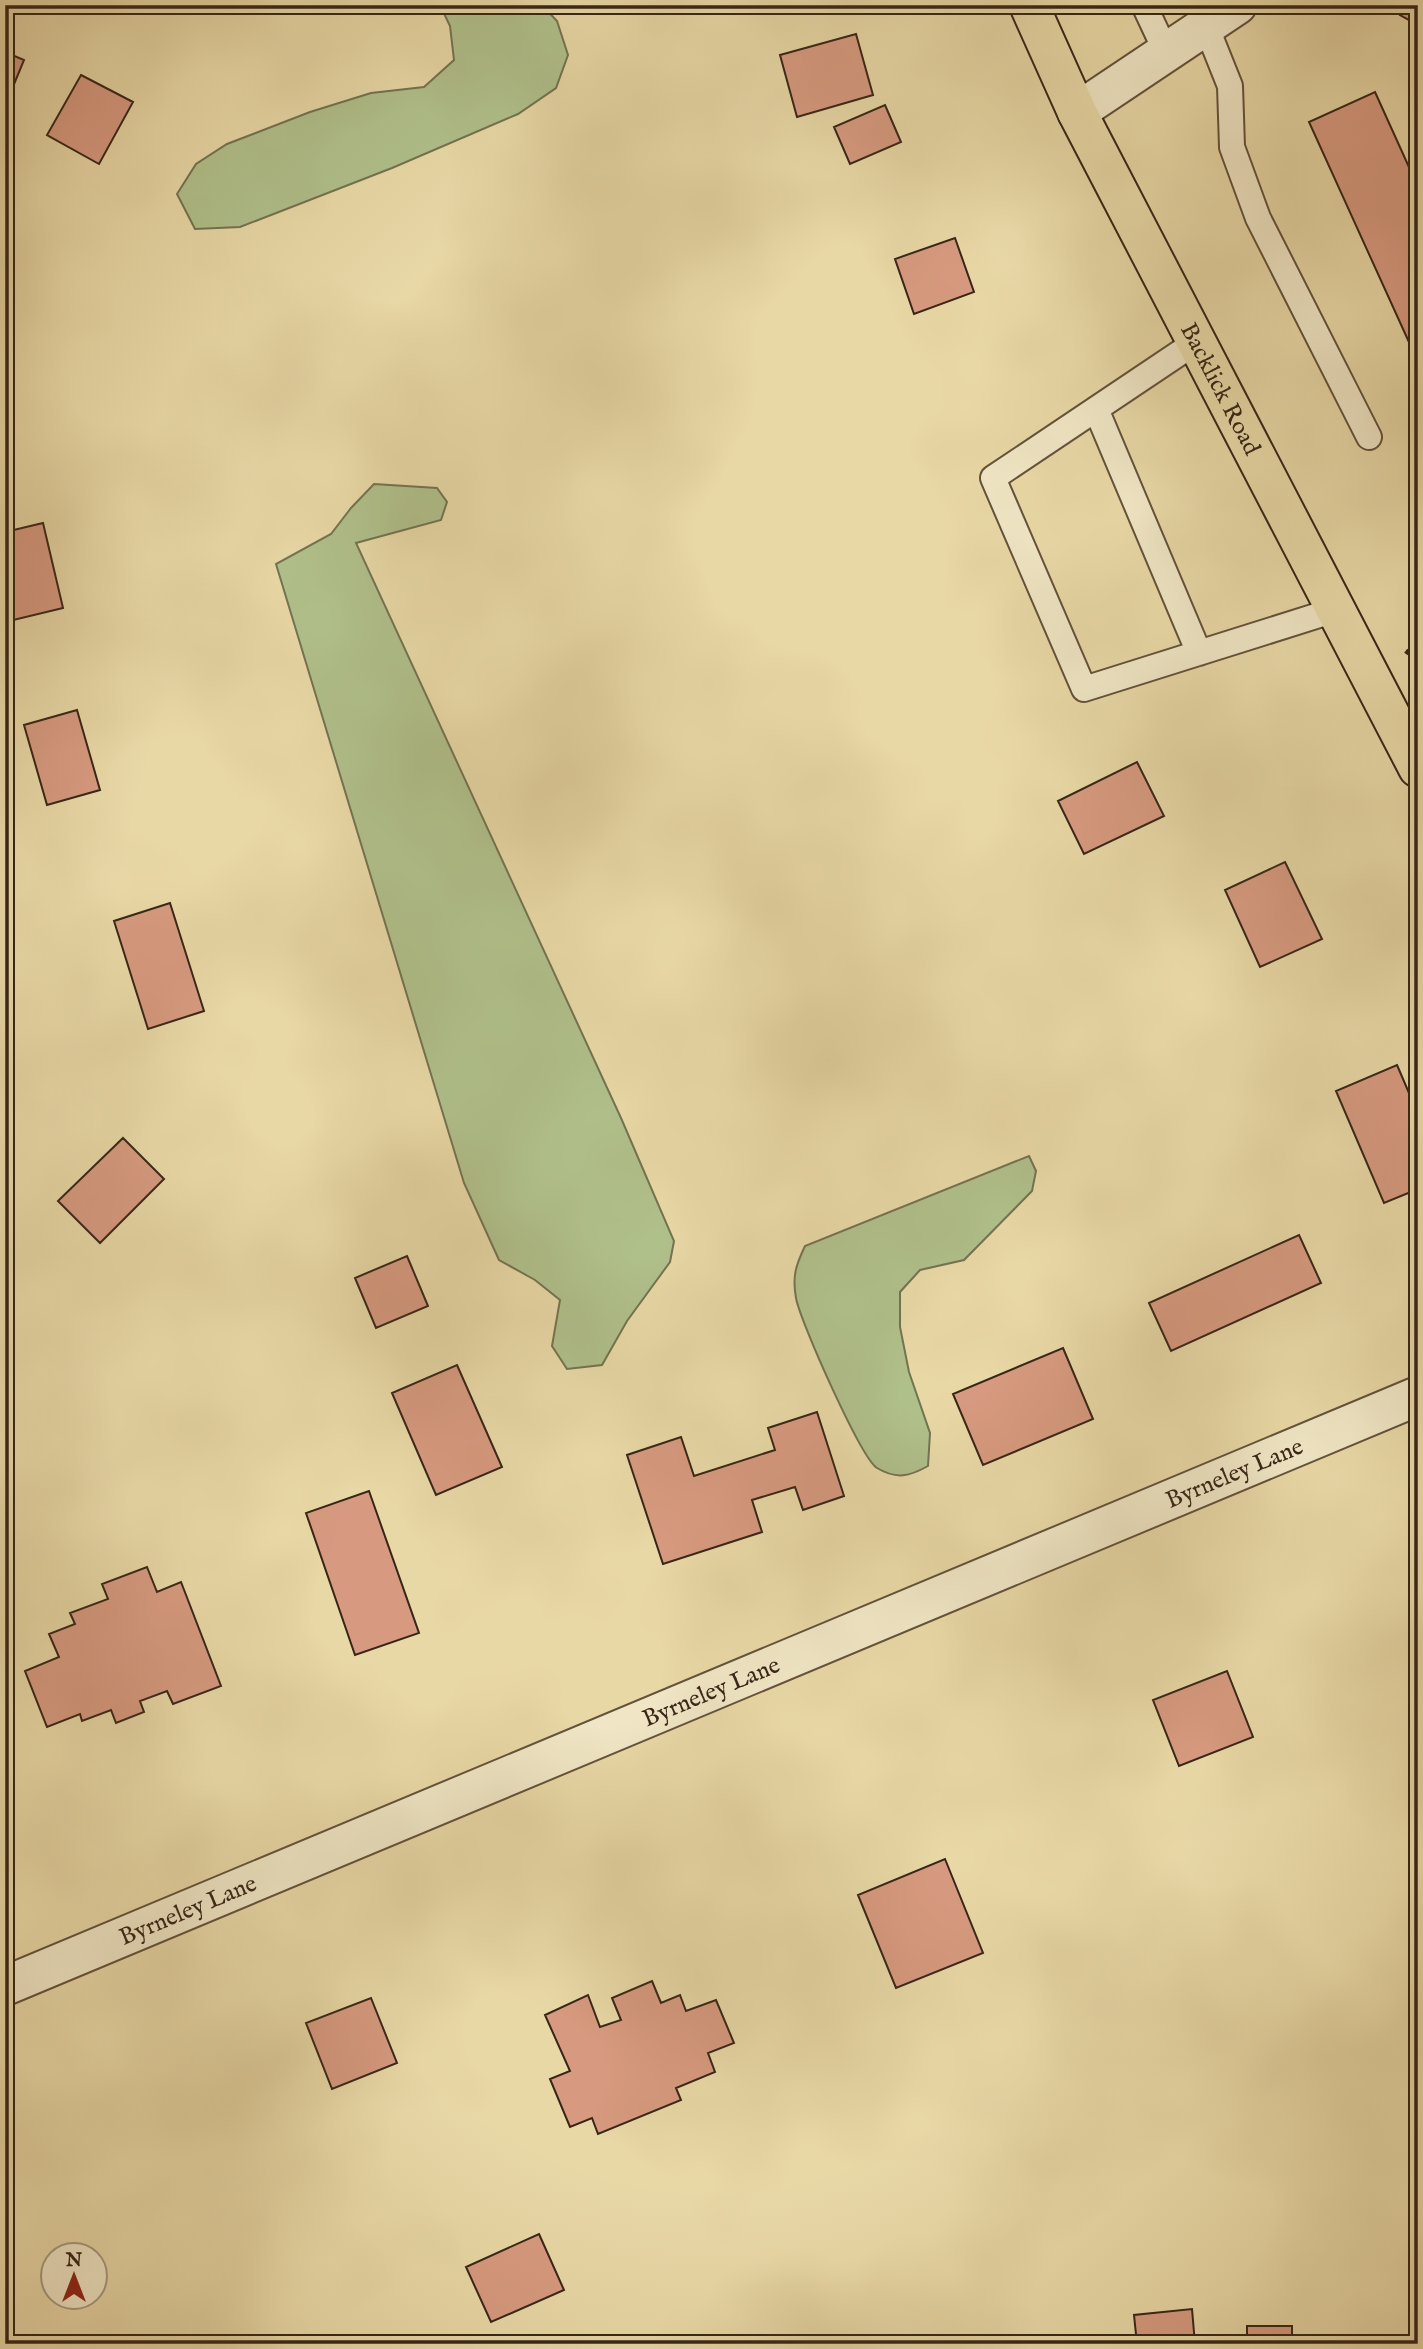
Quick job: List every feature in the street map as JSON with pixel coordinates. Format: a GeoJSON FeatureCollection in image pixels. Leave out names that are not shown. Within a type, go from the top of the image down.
{"type":"FeatureCollection","features":[{"type":"Feature","properties":{"kind":"main road","name":"Backlick Road"},"geometry":{"type":"LineString","coordinates":[[1029,5],[1077,112],[1418,768]]}},
{"type":"Feature","properties":{"kind":"street"},"geometry":{"type":"LineString","coordinates":[[1077,112],[1237,5]]}},
{"type":"Feature","properties":{"kind":"street","name":"Byrneley Lane"},"geometry":{"type":"LineString","coordinates":[[5,1986],[1418,1396]]}},
{"type":"Feature","properties":{"kind":"lane"},"geometry":{"type":"LineString","coordinates":[[1144,5],[1167,52]]}},
{"type":"Feature","properties":{"kind":"lane"},"geometry":{"type":"LineString","coordinates":[[1206,26],[1230,86],[1232,147],[1258,218],[1369,437]]}},
{"type":"Feature","properties":{"kind":"lane"},"geometry":{"type":"LineString","coordinates":[[1196,342],[993,478],[1084,689],[1335,610]]}},
{"type":"Feature","properties":{"kind":"lane"},"geometry":{"type":"LineString","coordinates":[[1096,409],[1199,653]]}},
{"type":"Feature","properties":{"kind":"green space"},"geometry":{"type":"Polygon","coordinates":[[[440,5],[542,5],[557,21],[568,55],[556,88],[518,114],[392,168],[240,227],[195,229],[177,194],[196,164],[227,144],[310,112],[371,93],[424,87],[454,60],[450,26],[440,5]]]}},
{"type":"Feature","properties":{"kind":"green space"},"geometry":{"type":"Polygon","coordinates":[[[374,484],[437,488],[447,502],[441,520],[356,543],[621,1118],[674,1241],[670,1262],[627,1321],[602,1365],[567,1369],[552,1346],[560,1300],[535,1280],[499,1260],[464,1183],[276,564],[331,534],[374,484]]]}},
{"type":"Feature","properties":{"kind":"green space"},"geometry":{"type":"Polygon","coordinates":[[[1029,1156],[1036,1171],[1032,1191],[964,1260],[920,1270],[900,1292],[900,1327],[909,1372],[930,1433],[928,1466],[903,1475],[884,1472],[869,1459],[858,1440],[832,1388],[800,1311],[794,1283],[805,1246],[1029,1156]]]}},
{"type":"Feature","properties":{"kind":"building"},"geometry":{"type":"Polygon","coordinates":[[[1405,5],[1418,5],[1418,25],[1400,15],[1405,5]]]}},
{"type":"Feature","properties":{"kind":"building"},"geometry":{"type":"Polygon","coordinates":[[[856,34],[873,95],[797,117],[780,55],[856,34]]]}},
{"type":"Feature","properties":{"kind":"building"},"geometry":{"type":"Polygon","coordinates":[[[5,52],[24,60],[5,106],[5,52]]]}},
{"type":"Feature","properties":{"kind":"building"},"geometry":{"type":"Polygon","coordinates":[[[81,75],[133,102],[99,164],[47,135],[81,75]]]}},
{"type":"Feature","properties":{"kind":"building"},"geometry":{"type":"Polygon","coordinates":[[[1375,92],[1418,187],[1418,362],[1309,122],[1375,92]]]}},
{"type":"Feature","properties":{"kind":"building"},"geometry":{"type":"Polygon","coordinates":[[[885,105],[901,142],[850,164],[834,127],[885,105]]]}},
{"type":"Feature","properties":{"kind":"building"},"geometry":{"type":"Polygon","coordinates":[[[955,238],[974,292],[914,314],[895,259],[955,238]]]}},
{"type":"Feature","properties":{"kind":"building"},"geometry":{"type":"Polygon","coordinates":[[[43,523],[63,608],[5,622],[5,532],[43,523]]]}},
{"type":"Feature","properties":{"kind":"building"},"geometry":{"type":"Polygon","coordinates":[[[77,710],[100,790],[47,805],[24,725],[77,710]]]}},
{"type":"Feature","properties":{"kind":"building"},"geometry":{"type":"Polygon","coordinates":[[[1137,762],[1164,816],[1084,854],[1058,801],[1137,762]]]}},
{"type":"Feature","properties":{"kind":"building"},"geometry":{"type":"Polygon","coordinates":[[[1285,862],[1322,939],[1260,967],[1225,890],[1285,862]]]}},
{"type":"Feature","properties":{"kind":"building"},"geometry":{"type":"Polygon","coordinates":[[[170,903],[204,1011],[148,1029],[114,921],[170,903]]]}},
{"type":"Feature","properties":{"kind":"building"},"geometry":{"type":"Polygon","coordinates":[[[1397,1065],[1418,1114],[1418,1189],[1384,1203],[1336,1091],[1397,1065]]]}},
{"type":"Feature","properties":{"kind":"building"},"geometry":{"type":"Polygon","coordinates":[[[123,1138],[164,1179],[100,1243],[58,1201],[123,1138]]]}},
{"type":"Feature","properties":{"kind":"building"},"geometry":{"type":"Polygon","coordinates":[[[1299,1235],[1321,1283],[1171,1351],[1149,1303],[1299,1235]]]}},
{"type":"Feature","properties":{"kind":"building"},"geometry":{"type":"Polygon","coordinates":[[[407,1256],[428,1306],[376,1328],[355,1278],[407,1256]]]}},
{"type":"Feature","properties":{"kind":"building"},"geometry":{"type":"Polygon","coordinates":[[[1063,1348],[1093,1419],[983,1465],[953,1394],[1063,1348]]]}},
{"type":"Feature","properties":{"kind":"building"},"geometry":{"type":"Polygon","coordinates":[[[457,1365],[502,1467],[436,1495],[392,1393],[457,1365]]]}},
{"type":"Feature","properties":{"kind":"building"},"geometry":{"type":"Polygon","coordinates":[[[817,1412],[844,1496],[803,1510],[795,1487],[752,1500],[762,1532],[663,1564],[627,1455],[681,1437],[694,1476],[775,1450],[768,1428],[817,1412]]]}},
{"type":"Feature","properties":{"kind":"building"},"geometry":{"type":"Polygon","coordinates":[[[369,1491],[419,1633],[355,1655],[306,1513],[369,1491]]]}},
{"type":"Feature","properties":{"kind":"building"},"geometry":{"type":"Polygon","coordinates":[[[147,1567],[157,1592],[181,1582],[221,1686],[173,1704],[167,1691],[140,1701],[144,1712],[116,1723],[111,1710],[82,1721],[80,1714],[47,1727],[25,1671],[59,1657],[49,1634],[75,1624],[70,1613],[108,1599],[102,1584],[147,1567]]]}},
{"type":"Feature","properties":{"kind":"building"},"geometry":{"type":"Polygon","coordinates":[[[1227,1671],[1253,1737],[1179,1766],[1153,1700],[1227,1671]]]}},
{"type":"Feature","properties":{"kind":"building"},"geometry":{"type":"Polygon","coordinates":[[[945,1859],[983,1953],[896,1988],[858,1895],[945,1859]]]}},
{"type":"Feature","properties":{"kind":"building"},"geometry":{"type":"Polygon","coordinates":[[[652,1981],[661,2003],[680,1995],[686,2011],[716,2000],[734,2043],[708,2053],[715,2072],[676,2088],[681,2100],[598,2134],[592,2118],[570,2127],[550,2079],[570,2071],[545,2015],[588,1995],[600,2027],[621,2020],[612,1998],[652,1981]]]}},
{"type":"Feature","properties":{"kind":"building"},"geometry":{"type":"Polygon","coordinates":[[[371,1998],[397,2063],[332,2089],[306,2023],[371,1998]]]}},
{"type":"Feature","properties":{"kind":"building"},"geometry":{"type":"Polygon","coordinates":[[[539,2234],[564,2290],[491,2322],[466,2267],[539,2234]]]}},
{"type":"Feature","properties":{"kind":"building"},"geometry":{"type":"Polygon","coordinates":[[[1192,2309],[1195,2344],[1137,2344],[1134,2315],[1192,2309]]]}},
{"type":"Feature","properties":{"kind":"building"},"geometry":{"type":"Polygon","coordinates":[[[1247,2326],[1292,2326],[1292,2344],[1247,2344],[1247,2326]]]}}]}
